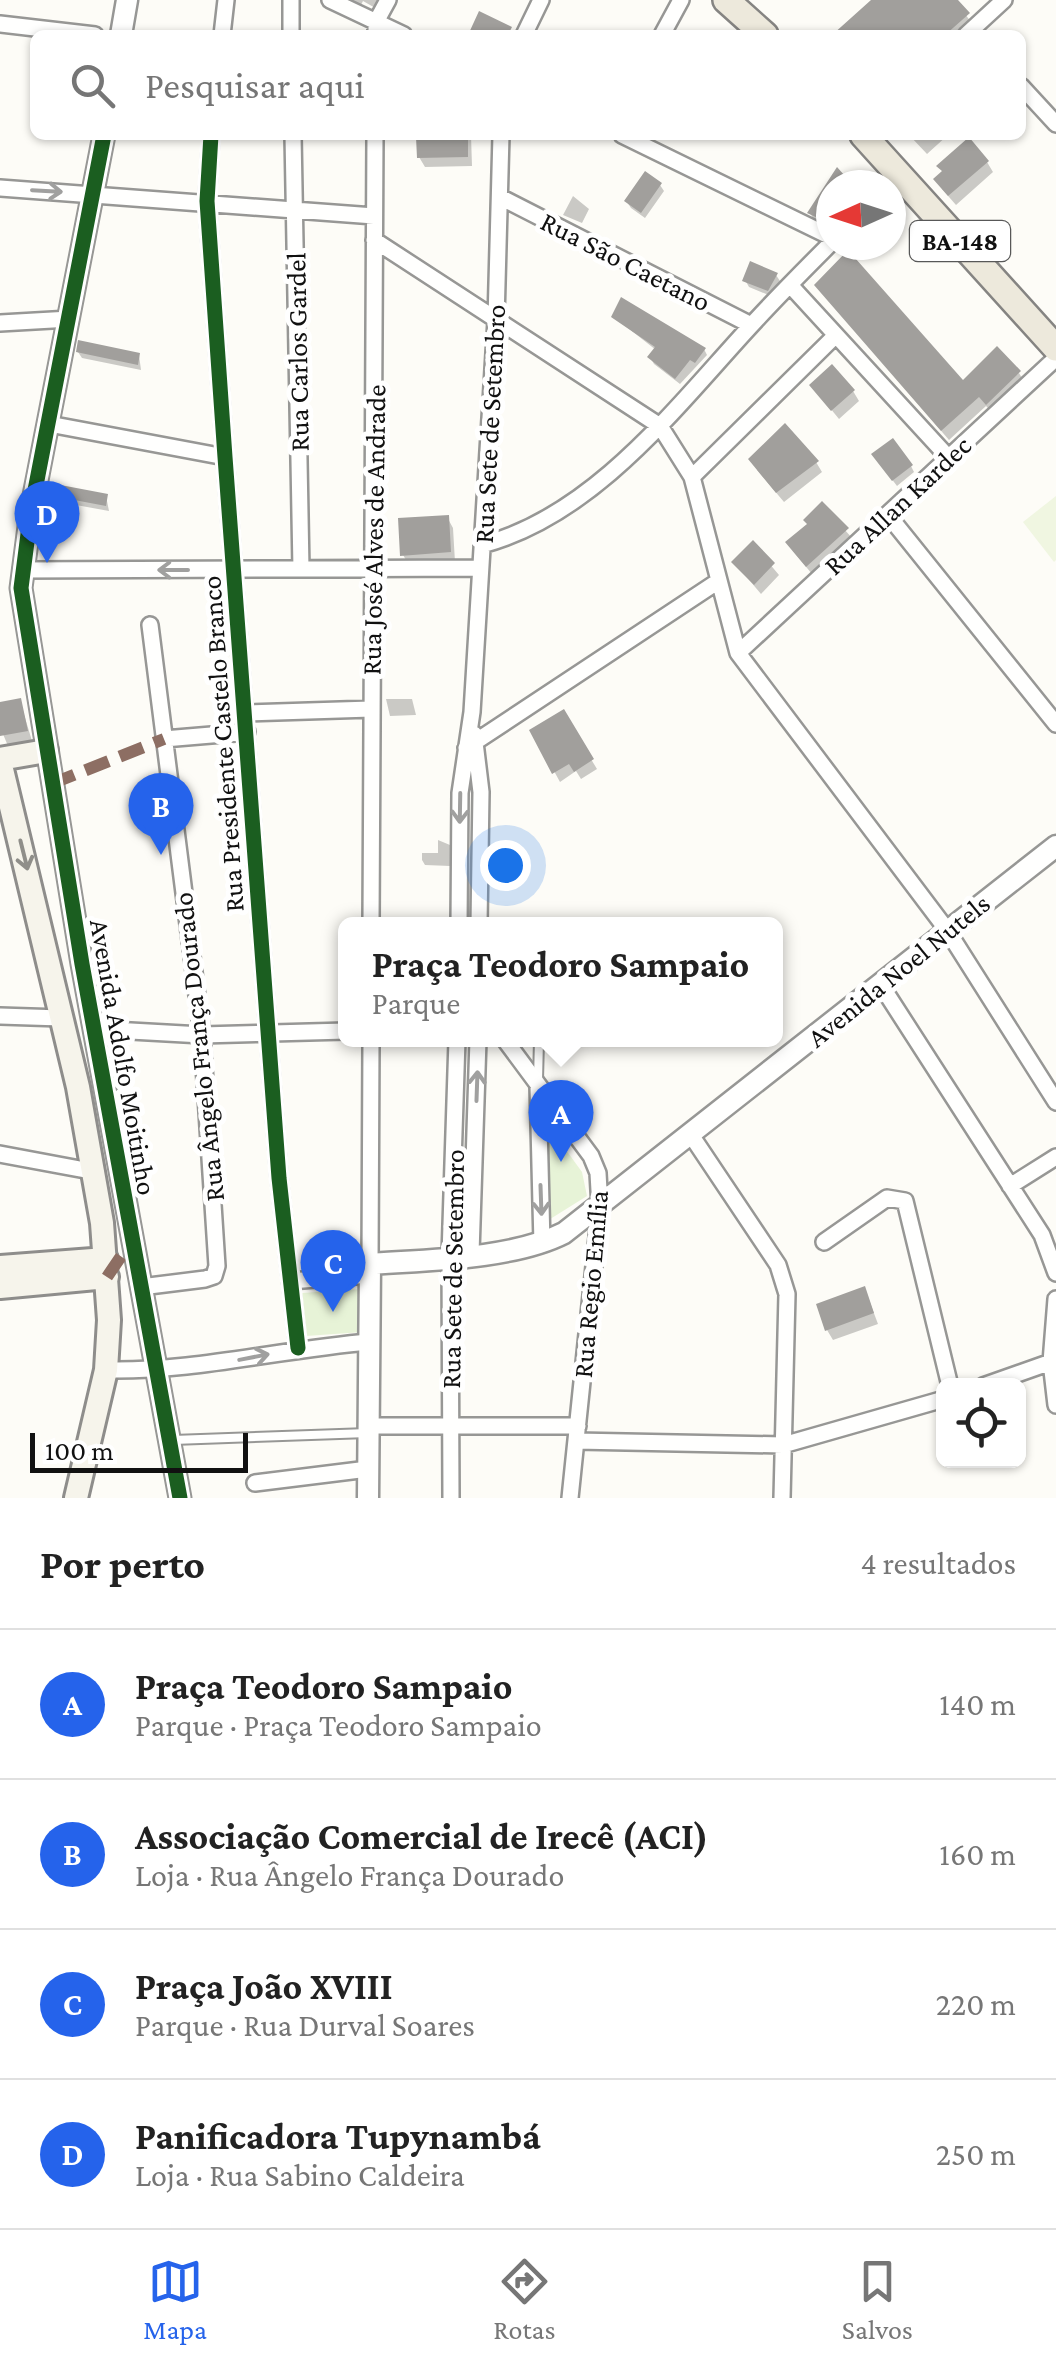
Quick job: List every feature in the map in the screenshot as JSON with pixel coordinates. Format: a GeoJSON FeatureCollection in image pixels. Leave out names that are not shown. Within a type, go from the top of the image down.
{"type":"FeatureCollection","features":[{"type":"Feature","properties":{"kind":"main road"},"geometry":{"type":"LineString","coordinates":[[726,0],[759,30]]}},
{"type":"Feature","properties":{"kind":"main road","name":"BA-148"},"geometry":{"type":"LineString","coordinates":[[866,140],[887,170]]}},
{"type":"Feature","properties":{"kind":"main road","name":"BA-148"},"geometry":{"type":"LineString","coordinates":[[906,192],[1056,348]]}},
{"type":"Feature","properties":{"kind":"main road"},"geometry":{"type":"LineString","coordinates":[[0,760],[46,751]]}},
{"type":"Feature","properties":{"kind":"main road","name":"Avenida Adolfo Moitinho"},"geometry":{"type":"LineString","coordinates":[[0,760],[96,1172],[106,1268],[106,1370],[76,1498]]}},
{"type":"Feature","properties":{"kind":"main road"},"geometry":{"type":"LineString","coordinates":[[0,1267],[106,1268]]}},
{"type":"Feature","properties":{"kind":"main road"},"geometry":{"type":"LineString","coordinates":[[0,1287],[106,1268]]}},
{"type":"Feature","properties":{"kind":"street"},"geometry":{"type":"LineString","coordinates":[[122,30],[128,0]]}},
{"type":"Feature","properties":{"kind":"street"},"geometry":{"type":"LineString","coordinates":[[223,30],[226,0]]}},
{"type":"Feature","properties":{"kind":"street"},"geometry":{"type":"LineString","coordinates":[[291,0],[292,30]]}},
{"type":"Feature","properties":{"kind":"street"},"geometry":{"type":"LineString","coordinates":[[330,0],[376,28],[388,0]]}},
{"type":"Feature","properties":{"kind":"street"},"geometry":{"type":"LineString","coordinates":[[526,30],[541,0]]}},
{"type":"Feature","properties":{"kind":"street"},"geometry":{"type":"LineString","coordinates":[[665,30],[681,0]]}},
{"type":"Feature","properties":{"kind":"street"},"geometry":{"type":"LineString","coordinates":[[975,30],[1004,0]]}},
{"type":"Feature","properties":{"kind":"street"},"geometry":{"type":"LineString","coordinates":[[0,24],[51,30]]}},
{"type":"Feature","properties":{"kind":"street"},"geometry":{"type":"LineString","coordinates":[[1026,91],[1056,124]]}},
{"type":"Feature","properties":{"kind":"street","name":"Avenida Adolfo Moitinho"},"geometry":{"type":"LineString","coordinates":[[103,140],[21,570],[46,751],[180,1498]]}},
{"type":"Feature","properties":{"kind":"street","name":"Rua Presidente Castelo Branco"},"geometry":{"type":"LineString","coordinates":[[211,140],[207,201],[233,569],[268,1031],[298,1348]]}},
{"type":"Feature","properties":{"kind":"street","name":"Rua Carlos Gardel"},"geometry":{"type":"LineString","coordinates":[[293,140],[302,570]]}},
{"type":"Feature","properties":{"kind":"street","name":"Rua José Alves de Andrade"},"geometry":{"type":"LineString","coordinates":[[371,917],[375,140]]}},
{"type":"Feature","properties":{"kind":"street","name":"Rua Sete de Setembro"},"geometry":{"type":"LineString","coordinates":[[458,917],[460,794],[471,745],[496,320],[501,140]]}},
{"type":"Feature","properties":{"kind":"street"},"geometry":{"type":"LineString","coordinates":[[632,140],[816,232]]}},
{"type":"Feature","properties":{"kind":"street"},"geometry":{"type":"LineString","coordinates":[[0,188],[374,216]]}},
{"type":"Feature","properties":{"kind":"street","name":"Rua São Caetano"},"geometry":{"type":"LineString","coordinates":[[500,197],[751,325]]}},
{"type":"Feature","properties":{"kind":"street"},"geometry":{"type":"LineString","coordinates":[[374,240],[660,426],[692,477],[738,653],[947,930],[1056,1102]]}},
{"type":"Feature","properties":{"kind":"street"},"geometry":{"type":"LineString","coordinates":[[482,545],[530,528],[566,505],[660,426],[816,257]]}},
{"type":"Feature","properties":{"kind":"street"},"geometry":{"type":"LineString","coordinates":[[790,286],[948,457]]}},
{"type":"Feature","properties":{"kind":"street"},"geometry":{"type":"LineString","coordinates":[[0,323],[70,319]]}},
{"type":"Feature","properties":{"kind":"street"},"geometry":{"type":"LineString","coordinates":[[692,477],[835,336]]}},
{"type":"Feature","properties":{"kind":"street","name":"Rua Allan Kardec"},"geometry":{"type":"LineString","coordinates":[[738,653],[1056,358]]}},
{"type":"Feature","properties":{"kind":"street"},"geometry":{"type":"LineString","coordinates":[[50,424],[225,457]]}},
{"type":"Feature","properties":{"kind":"street"},"geometry":{"type":"LineString","coordinates":[[888,515],[1056,724]]}},
{"type":"Feature","properties":{"kind":"street"},"geometry":{"type":"LineString","coordinates":[[21,570],[480,568]]}},
{"type":"Feature","properties":{"kind":"street"},"geometry":{"type":"LineString","coordinates":[[471,745],[717,582]]}},
{"type":"Feature","properties":{"kind":"street","name":"Rua Ângelo França Dourado"},"geometry":{"type":"LineString","coordinates":[[141,1287],[205,1279],[216,1272],[202,1034],[150,626]]}},
{"type":"Feature","properties":{"kind":"street"},"geometry":{"type":"LineString","coordinates":[[246,713],[371,709]]}},
{"type":"Feature","properties":{"kind":"street"},"geometry":{"type":"LineString","coordinates":[[164,739],[247,732]]}},
{"type":"Feature","properties":{"kind":"street","name":"Rua Sete de Setembro"},"geometry":{"type":"LineString","coordinates":[[471,745],[481,792],[480,917]]}},
{"type":"Feature","properties":{"kind":"street","name":"Avenida Noel Nutels"},"geometry":{"type":"LineString","coordinates":[[542,1244],[600,1208],[1056,846]]}},
{"type":"Feature","properties":{"kind":"street"},"geometry":{"type":"LineString","coordinates":[[881,985],[1052,1254],[1056,1273]]}},
{"type":"Feature","properties":{"kind":"street"},"geometry":{"type":"LineString","coordinates":[[0,1016],[61,1018]]}},
{"type":"Feature","properties":{"kind":"street"},"geometry":{"type":"LineString","coordinates":[[95,1029],[202,1034],[338,1031]]}},
{"type":"Feature","properties":{"kind":"street"},"geometry":{"type":"LineString","coordinates":[[368,1498],[371,1047]]}},
{"type":"Feature","properties":{"kind":"street","name":"Rua Sete de Setembro"},"geometry":{"type":"LineString","coordinates":[[457,1047],[461,1254]]}},
{"type":"Feature","properties":{"kind":"street","name":"Rua Sete de Setembro"},"geometry":{"type":"LineString","coordinates":[[451,1498],[450,1426],[477,1047]]}},
{"type":"Feature","properties":{"kind":"street","name":"Rua Regio Emília"},"geometry":{"type":"LineString","coordinates":[[509,1047],[591,1156],[598,1173],[600,1208],[570,1498]]}},
{"type":"Feature","properties":{"kind":"street"},"geometry":{"type":"LineString","coordinates":[[290,1281],[542,1244],[538,1086]]}},
{"type":"Feature","properties":{"kind":"street"},"geometry":{"type":"LineString","coordinates":[[691,1135],[782,1276],[787,1294],[782,1498]]}},
{"type":"Feature","properties":{"kind":"street"},"geometry":{"type":"LineString","coordinates":[[0,1154],[96,1172]]}},
{"type":"Feature","properties":{"kind":"street"},"geometry":{"type":"LineString","coordinates":[[1010,1186],[1056,1157]]}},
{"type":"Feature","properties":{"kind":"street"},"geometry":{"type":"LineString","coordinates":[[824,1242],[887,1198],[905,1202],[948,1378]]}},
{"type":"Feature","properties":{"kind":"street"},"geometry":{"type":"LineString","coordinates":[[1056,1300],[1051,1362],[1056,1405]]}},
{"type":"Feature","properties":{"kind":"street"},"geometry":{"type":"LineString","coordinates":[[106,1370],[157,1371],[298,1348],[370,1342]]}},
{"type":"Feature","properties":{"kind":"street"},"geometry":{"type":"LineString","coordinates":[[1005,1378],[1051,1362]]}},
{"type":"Feature","properties":{"kind":"street"},"geometry":{"type":"LineString","coordinates":[[369,1429],[450,1426],[783,1445],[936,1400]]}},
{"type":"Feature","properties":{"kind":"street"},"geometry":{"type":"LineString","coordinates":[[255,1483],[368,1468]]}},
{"type":"Feature","properties":{"kind":"lane"},"geometry":{"type":"LineString","coordinates":[[538,1086],[539,1047]]}},
{"type":"Feature","properties":{"kind":"lane"},"geometry":{"type":"LineString","coordinates":[[171,1440],[369,1429]]}},
{"type":"Feature","properties":{"kind":"green space"},"geometry":{"type":"Polygon","coordinates":[[[1056,496],[1056,560],[1054,562],[1023,522],[1056,496]]]}},
{"type":"Feature","properties":{"kind":"green space"},"geometry":{"type":"Polygon","coordinates":[[[545,1121],[582,1172],[587,1196],[547,1221],[545,1121]]]}},
{"type":"Feature","properties":{"kind":"green space"},"geometry":{"type":"Polygon","coordinates":[[[360,1289],[363,1332],[306,1336],[302,1293],[360,1289]]]}},
{"type":"Feature","properties":{"kind":"building"},"geometry":{"type":"Polygon","coordinates":[[[871,0],[958,0],[970,13],[951,30],[838,30],[871,0]]]}},
{"type":"Feature","properties":{"kind":"building"},"geometry":{"type":"Polygon","coordinates":[[[479,11],[512,27],[510,30],[470,30],[479,11]]]}},
{"type":"Feature","properties":{"kind":"building"},"geometry":{"type":"Polygon","coordinates":[[[416,140],[468,140],[468,157],[417,158],[416,140]]]}},
{"type":"Feature","properties":{"kind":"building"},"geometry":{"type":"Polygon","coordinates":[[[966,140],[972,140],[989,161],[948,196],[933,179],[942,171],[936,166],[966,140]]]}},
{"type":"Feature","properties":{"kind":"building"},"geometry":{"type":"Polygon","coordinates":[[[645,171],[662,183],[641,213],[624,201],[645,171]]]}},
{"type":"Feature","properties":{"kind":"building"},"geometry":{"type":"Polygon","coordinates":[[[816,199],[816,217],[807,213],[816,199]]]}},
{"type":"Feature","properties":{"kind":"building"},"geometry":{"type":"Polygon","coordinates":[[[838,260],[857,260],[963,380],[997,346],[1021,371],[986,405],[979,397],[941,431],[814,285],[838,260]]]}},
{"type":"Feature","properties":{"kind":"building"},"geometry":{"type":"Polygon","coordinates":[[[750,261],[778,273],[768,291],[742,281],[750,261]]]}},
{"type":"Feature","properties":{"kind":"building"},"geometry":{"type":"Polygon","coordinates":[[[621,297],[706,348],[695,363],[690,360],[675,379],[647,357],[655,347],[611,317],[621,297]]]}},
{"type":"Feature","properties":{"kind":"building"},"geometry":{"type":"Polygon","coordinates":[[[78,340],[140,353],[138,365],[76,352],[78,340]]]}},
{"type":"Feature","properties":{"kind":"building"},"geometry":{"type":"Polygon","coordinates":[[[832,364],[855,390],[831,411],[809,385],[832,364]]]}},
{"type":"Feature","properties":{"kind":"building"},"geometry":{"type":"Polygon","coordinates":[[[785,423],[819,461],[776,493],[748,459],[785,423]]]}},
{"type":"Feature","properties":{"kind":"building"},"geometry":{"type":"Polygon","coordinates":[[[893,438],[913,465],[892,481],[871,454],[893,438]]]}},
{"type":"Feature","properties":{"kind":"building"},"geometry":{"type":"Polygon","coordinates":[[[50,483],[108,494],[106,506],[48,495],[50,483]]]}},
{"type":"Feature","properties":{"kind":"building"},"geometry":{"type":"Polygon","coordinates":[[[822,501],[849,528],[806,567],[785,542],[807,524],[803,520],[822,501]]]}},
{"type":"Feature","properties":{"kind":"building"},"geometry":{"type":"Polygon","coordinates":[[[449,515],[451,552],[400,556],[398,518],[449,515]]]}},
{"type":"Feature","properties":{"kind":"building"},"geometry":{"type":"Polygon","coordinates":[[[753,540],[775,563],[754,585],[731,562],[753,540]]]}},
{"type":"Feature","properties":{"kind":"building"},"geometry":{"type":"Polygon","coordinates":[[[21,698],[28,731],[0,736],[0,702],[21,698]]]}},
{"type":"Feature","properties":{"kind":"building"},"geometry":{"type":"Polygon","coordinates":[[[564,709],[594,759],[574,772],[569,764],[552,774],[529,730],[564,709]]]}},
{"type":"Feature","properties":{"kind":"building"},"geometry":{"type":"Polygon","coordinates":[[[865,1286],[874,1313],[825,1331],[816,1304],[865,1286]]]}},
{"type":"Feature","properties":{"kind":"marked path"},"geometry":{"type":"LineString","coordinates":[[51,784],[164,739]]}},
{"type":"Feature","properties":{"kind":"marked path"},"geometry":{"type":"LineString","coordinates":[[107,1277],[132,1240]]}},
{"type":"Feature","properties":{"kind":"cycle path"},"geometry":{"type":"LineString","coordinates":[[103,140],[31,511],[21,588],[82,964],[180,1498]]}},
{"type":"Feature","properties":{"kind":"cycle path"},"geometry":{"type":"LineString","coordinates":[[211,140],[207,201],[225,457],[279,1178],[298,1348]]}},
{"type":"Feature","properties":{"kind":"place","name":"Panificadora Tupynambá"},"geometry":{"type":"Point","coordinates":[47,563]}},
{"type":"Feature","properties":{"kind":"place","name":"Associação Comercial de Irecê (ACI)"},"geometry":{"type":"Point","coordinates":[161,855]}},
{"type":"Feature","properties":{"kind":"place","name":"Praça Teodoro Sampaio"},"geometry":{"type":"Point","coordinates":[561,1162]}},
{"type":"Feature","properties":{"kind":"place","name":"Praça João XVIII"},"geometry":{"type":"Point","coordinates":[333,1312]}}]}
